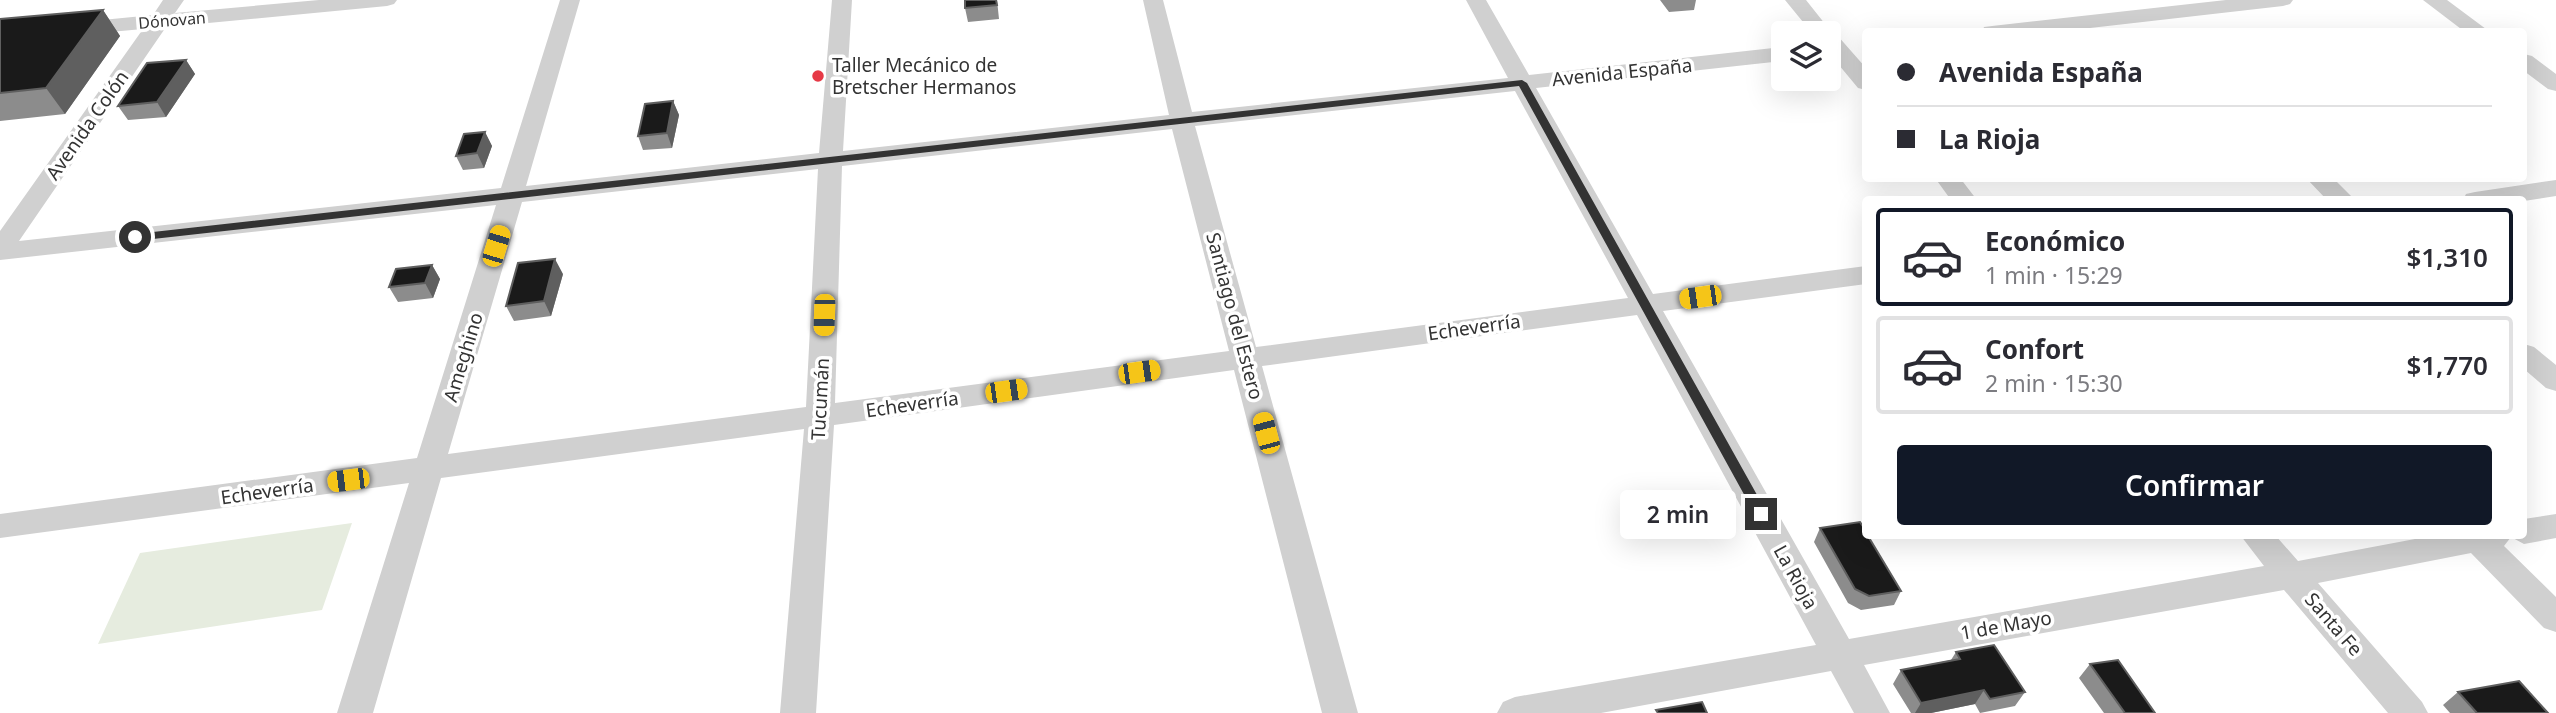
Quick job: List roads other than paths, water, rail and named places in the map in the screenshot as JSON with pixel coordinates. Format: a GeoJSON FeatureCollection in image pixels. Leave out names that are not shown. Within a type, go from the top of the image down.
{"type":"FeatureCollection","features":[{"type":"Feature","properties":{"kind":"street","name":"Avenida Colón"},"geometry":{"type":"LineString","coordinates":[[0,251],[174,0]]}},
{"type":"Feature","properties":{"kind":"street","name":"Dónovan"},"geometry":{"type":"LineString","coordinates":[[0,36],[387,0]]}},
{"type":"Feature","properties":{"kind":"street","name":"Ameghino"},"geometry":{"type":"LineString","coordinates":[[355,713],[570,0]]}},
{"type":"Feature","properties":{"kind":"street","name":"Tucumán"},"geometry":{"type":"LineString","coordinates":[[798,713],[820,417],[830,161],[842,0]]}},
{"type":"Feature","properties":{"kind":"street","name":"Santiago del Estero"},"geometry":{"type":"LineString","coordinates":[[1153,0],[1182,121],[1340,713]]}},
{"type":"Feature","properties":{"kind":"street","name":"La Rioja"},"geometry":{"type":"LineString","coordinates":[[1476,0],[1871,713]]}},
{"type":"Feature","properties":{"kind":"street"},"geometry":{"type":"LineString","coordinates":[[1795,0],[1812,21]]}},
{"type":"Feature","properties":{"kind":"street"},"geometry":{"type":"LineString","coordinates":[[2108,0],[2140,28]]}},
{"type":"Feature","properties":{"kind":"street"},"geometry":{"type":"LineString","coordinates":[[2028,28],[2283,0]]}},
{"type":"Feature","properties":{"kind":"street"},"geometry":{"type":"LineString","coordinates":[[2434,0],[2474,28]]}},
{"type":"Feature","properties":{"kind":"street"},"geometry":{"type":"LineString","coordinates":[[1841,44],[1862,45]]}},
{"type":"Feature","properties":{"kind":"street","name":"Avenida España"},"geometry":{"type":"LineString","coordinates":[[0,251],[1771,55]]}},
{"type":"Feature","properties":{"kind":"street"},"geometry":{"type":"LineString","coordinates":[[1841,56],[1862,79]]}},
{"type":"Feature","properties":{"kind":"street"},"geometry":{"type":"LineString","coordinates":[[2527,63],[2556,84]]}},
{"type":"Feature","properties":{"kind":"street"},"geometry":{"type":"LineString","coordinates":[[1951,182],[1962,196]]}},
{"type":"Feature","properties":{"kind":"street"},"geometry":{"type":"LineString","coordinates":[[2323,182],[2338,196]]}},
{"type":"Feature","properties":{"kind":"street"},"geometry":{"type":"LineString","coordinates":[[2502,196],[2556,188]]}},
{"type":"Feature","properties":{"kind":"street","name":"Echeverría"},"geometry":{"type":"LineString","coordinates":[[0,526],[1862,276]]}},
{"type":"Feature","properties":{"kind":"street"},"geometry":{"type":"LineString","coordinates":[[2527,357],[2556,382]]}},
{"type":"Feature","properties":{"kind":"street"},"geometry":{"type":"LineString","coordinates":[[2527,531],[2556,526]]}},
{"type":"Feature","properties":{"kind":"street","name":"Santa Fe"},"geometry":{"type":"LineString","coordinates":[[2260,539],[2410,713]]}},
{"type":"Feature","properties":{"kind":"street","name":"1 de Mayo"},"geometry":{"type":"LineString","coordinates":[[1515,713],[2291,575],[2472,539]]}},
{"type":"Feature","properties":{"kind":"street"},"geometry":{"type":"LineString","coordinates":[[2484,539],[2556,618]]}},
{"type":"Feature","properties":{"kind":"place","name":"Taller Mecánico de Bretscher Hermanos"},"geometry":{"type":"Point","coordinates":[818,76]}}]}
